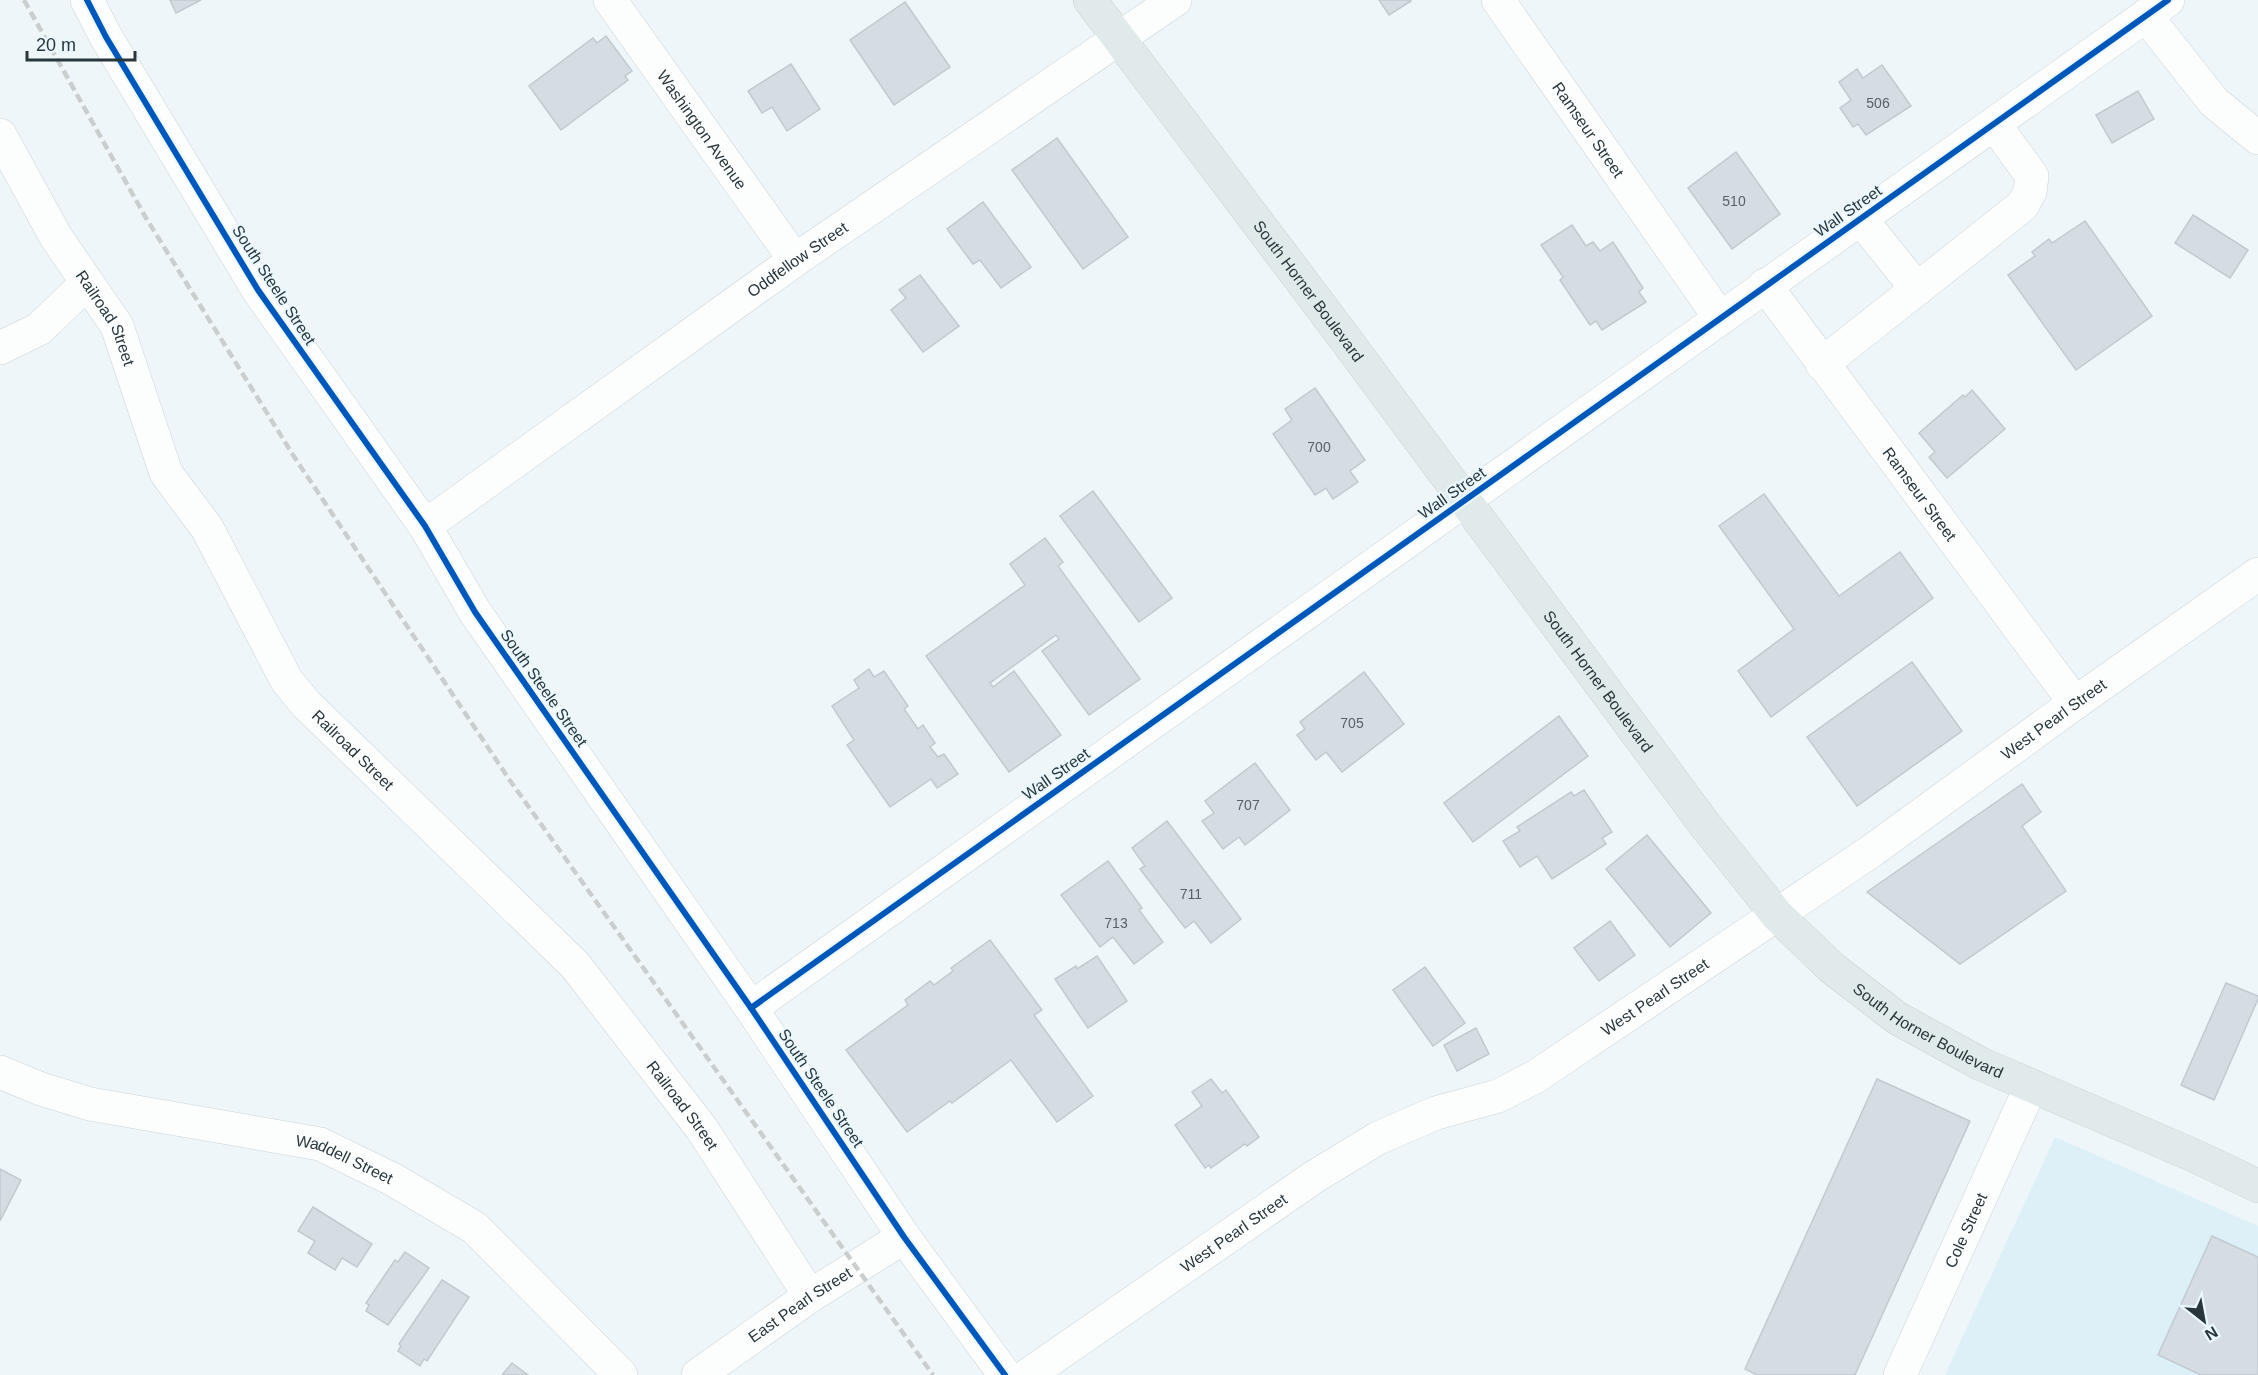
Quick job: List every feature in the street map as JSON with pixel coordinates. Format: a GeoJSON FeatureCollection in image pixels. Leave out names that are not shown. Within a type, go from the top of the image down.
{"type":"FeatureCollection","features":[{"type":"Feature","properties":{"kind":"main road","name":"South Horner Boulevard"},"geometry":{"type":"LineString","coordinates":[[1090,0],[1339,330],[1705,825],[1777,915],[1832,968],[1898,1018],[1981,1064],[2195,1156],[2258,1186]]}},
{"type":"Feature","properties":{"kind":"street","name":"South Steele Street"},"geometry":{"type":"LineString","coordinates":[[87,0],[106,37],[258,290],[425,526],[475,612],[751,1008],[904,1237],[1005,1375]]}},
{"type":"Feature","properties":{"kind":"street","name":"Washington Avenue"},"geometry":{"type":"LineString","coordinates":[[610,0],[795,261]]}},
{"type":"Feature","properties":{"kind":"street","name":"Oddfellow Street"},"geometry":{"type":"LineString","coordinates":[[425,526],[795,261],[1175,0]]}},
{"type":"Feature","properties":{"kind":"street","name":"Ramseur Street"},"geometry":{"type":"LineString","coordinates":[[1498,0],[1720,318]]}},
{"type":"Feature","properties":{"kind":"street","name":"Wall Street"},"geometry":{"type":"LineString","coordinates":[[751,1008],[2157,8]]}},
{"type":"Feature","properties":{"kind":"street"},"geometry":{"type":"LineString","coordinates":[[2157,8],[2214,102],[2258,138]]}},
{"type":"Feature","properties":{"kind":"street"},"geometry":{"type":"LineString","coordinates":[[1822,363],[2022,206],[2030,192],[2032,176],[1994,124]]}},
{"type":"Feature","properties":{"kind":"street","name":"Railroad Street"},"geometry":{"type":"LineString","coordinates":[[0,135],[56,237],[117,326],[166,473],[207,528],[287,681],[306,704],[575,965],[702,1129],[810,1296]]}},
{"type":"Feature","properties":{"kind":"street"},"geometry":{"type":"LineString","coordinates":[[1860,218],[1917,289]]}},
{"type":"Feature","properties":{"kind":"street"},"geometry":{"type":"LineString","coordinates":[[0,348],[39,329],[87,283]]}},
{"type":"Feature","properties":{"kind":"street","name":"Ramseur Street"},"geometry":{"type":"LineString","coordinates":[[1765,285],[2074,703]]}},
{"type":"Feature","properties":{"kind":"street","name":"West Pearl Street"},"geometry":{"type":"LineString","coordinates":[[1028,1375],[1314,1177],[1378,1138],[1436,1113],[1498,1096],[1535,1077],[1870,852],[2074,703],[2258,574]]}},
{"type":"Feature","properties":{"kind":"street","name":"Waddell Street"},"geometry":{"type":"LineString","coordinates":[[0,1072],[41,1089],[90,1104],[320,1144],[362,1164],[475,1228],[621,1375]]}},
{"type":"Feature","properties":{"kind":"street","name":"Cole Street"},"geometry":{"type":"LineString","coordinates":[[1900,1375],[2031,1086]]}},
{"type":"Feature","properties":{"kind":"street","name":"East Pearl Street"},"geometry":{"type":"LineString","coordinates":[[698,1375],[810,1296],[904,1237]]}},
{"type":"Feature","properties":{"kind":"shaded area"},"geometry":{"type":"Polygon","coordinates":[[[2055,1137],[2258,1226],[2258,1375],[1945,1375],[2055,1137]]]}},
{"type":"Feature","properties":{"kind":"building"},"geometry":{"type":"Polygon","coordinates":[[[170,0],[201,0],[176,13],[170,0]]]}},
{"type":"Feature","properties":{"kind":"building"},"geometry":{"type":"Polygon","coordinates":[[[1379,0],[1410,0],[1411,1],[1389,15],[1379,0]]]}},
{"type":"Feature","properties":{"kind":"building"},"geometry":{"type":"Polygon","coordinates":[[[905,2],[950,67],[894,105],[850,40],[905,2]]]}},
{"type":"Feature","properties":{"kind":"building"},"geometry":{"type":"Polygon","coordinates":[[[606,36],[632,71],[625,76],[628,80],[561,130],[529,86],[593,38],[597,43],[606,36]]]}},
{"type":"Feature","properties":{"kind":"building"},"geometry":{"type":"Polygon","coordinates":[[[791,64],[820,109],[787,131],[772,107],[762,113],[748,91],[791,64]]]}},
{"type":"Feature","properties":{"kind":"building"},"geometry":{"type":"Polygon","coordinates":[[[1882,65],[1911,106],[1866,135],[1858,124],[1853,127],[1840,108],[1851,100],[1839,82],[1857,69],[1863,78],[1882,65]]]}},
{"type":"Feature","properties":{"kind":"building"},"geometry":{"type":"Polygon","coordinates":[[[2138,91],[2154,119],[2112,143],[2096,115],[2138,91]]]}},
{"type":"Feature","properties":{"kind":"building"},"geometry":{"type":"Polygon","coordinates":[[[1057,138],[1128,237],[1083,269],[1012,170],[1057,138]]]}},
{"type":"Feature","properties":{"kind":"building"},"geometry":{"type":"Polygon","coordinates":[[[1736,152],[1780,214],[1732,249],[1688,188],[1736,152]]]}},
{"type":"Feature","properties":{"kind":"building"},"geometry":{"type":"Polygon","coordinates":[[[983,202],[1031,267],[1001,288],[980,260],[973,264],[947,229],[983,202]]]}},
{"type":"Feature","properties":{"kind":"building"},"geometry":{"type":"Polygon","coordinates":[[[2193,215],[2248,250],[2230,278],[2175,243],[2193,215]]]}},
{"type":"Feature","properties":{"kind":"building"},"geometry":{"type":"Polygon","coordinates":[[[2085,221],[2152,316],[2076,370],[2008,275],[2035,256],[2032,252],[2049,239],[2052,243],[2085,221]]]}},
{"type":"Feature","properties":{"kind":"building"},"geometry":{"type":"Polygon","coordinates":[[[1572,225],[1586,246],[1593,242],[1600,251],[1613,242],[1643,288],[1639,292],[1646,302],[1602,330],[1596,321],[1590,325],[1560,280],[1563,277],[1541,245],[1572,225]]]}},
{"type":"Feature","properties":{"kind":"building"},"geometry":{"type":"Polygon","coordinates":[[[920,275],[959,326],[923,352],[891,310],[906,298],[899,290],[920,275]]]}},
{"type":"Feature","properties":{"kind":"building"},"geometry":{"type":"Polygon","coordinates":[[[1315,388],[1365,460],[1350,471],[1358,482],[1333,499],[1326,488],[1315,495],[1273,434],[1292,420],[1285,409],[1315,388]]]}},
{"type":"Feature","properties":{"kind":"building"},"geometry":{"type":"Polygon","coordinates":[[[1972,390],[2005,429],[1947,478],[1929,457],[1935,452],[1919,433],[1972,390]]]}},
{"type":"Feature","properties":{"kind":"building"},"geometry":{"type":"Polygon","coordinates":[[[1093,491],[1172,598],[1139,622],[1060,516],[1093,491]]]}},
{"type":"Feature","properties":{"kind":"building"},"geometry":{"type":"Polygon","coordinates":[[[1764,494],[1839,596],[1900,552],[1933,598],[1771,717],[1738,671],[1794,629],[1719,526],[1764,494]]]}},
{"type":"Feature","properties":{"kind":"building"},"geometry":{"type":"Polygon","coordinates":[[[1045,538],[1063,562],[1058,566],[1140,679],[1089,715],[1042,651],[1059,639],[1056,635],[990,683],[993,687],[1014,671],[1061,735],[1009,772],[926,656],[1025,585],[1010,564],[1045,538]]]}},
{"type":"Feature","properties":{"kind":"building"},"geometry":{"type":"Polygon","coordinates":[[[1912,662],[1962,731],[1857,806],[1807,737],[1912,662]]]}},
{"type":"Feature","properties":{"kind":"building"},"geometry":{"type":"Polygon","coordinates":[[[869,669],[874,677],[884,671],[908,706],[904,709],[918,729],[923,725],[935,743],[930,747],[938,757],[944,754],[958,774],[937,788],[931,779],[890,807],[847,745],[854,740],[832,706],[859,688],[854,680],[869,669]]]}},
{"type":"Feature","properties":{"kind":"building"},"geometry":{"type":"Polygon","coordinates":[[[1364,672],[1404,724],[1342,772],[1326,752],[1316,760],[1297,735],[1305,729],[1300,722],[1364,672]]]}},
{"type":"Feature","properties":{"kind":"building"},"geometry":{"type":"Polygon","coordinates":[[[1559,716],[1588,756],[1473,842],[1444,803],[1559,716]]]}},
{"type":"Feature","properties":{"kind":"building"},"geometry":{"type":"Polygon","coordinates":[[[1255,763],[1290,810],[1245,845],[1239,837],[1223,849],[1202,821],[1214,813],[1205,801],[1255,763]]]}},
{"type":"Feature","properties":{"kind":"building"},"geometry":{"type":"Polygon","coordinates":[[[2022,784],[2041,812],[2022,826],[2066,891],[1960,964],[1867,892],[2022,784]]]}},
{"type":"Feature","properties":{"kind":"building"},"geometry":{"type":"Polygon","coordinates":[[[1584,790],[1612,832],[1602,838],[1606,844],[1552,879],[1537,856],[1520,867],[1503,841],[1520,831],[1517,827],[1571,792],[1574,796],[1584,790]]]}},
{"type":"Feature","properties":{"kind":"building"},"geometry":{"type":"Polygon","coordinates":[[[1167,821],[1241,919],[1211,943],[1194,921],[1185,928],[1140,869],[1145,866],[1132,848],[1167,821]]]}},
{"type":"Feature","properties":{"kind":"building"},"geometry":{"type":"Polygon","coordinates":[[[1647,835],[1711,913],[1670,947],[1606,869],[1647,835]]]}},
{"type":"Feature","properties":{"kind":"building"},"geometry":{"type":"Polygon","coordinates":[[[1108,861],[1142,908],[1139,910],[1163,942],[1134,964],[1113,937],[1100,947],[1061,895],[1108,861]]]}},
{"type":"Feature","properties":{"kind":"building"},"geometry":{"type":"Polygon","coordinates":[[[1610,921],[1635,955],[1599,981],[1574,948],[1610,921]]]}},
{"type":"Feature","properties":{"kind":"building"},"geometry":{"type":"Polygon","coordinates":[[[990,940],[1042,1010],[1034,1015],[1093,1096],[1057,1122],[1011,1060],[907,1132],[846,1050],[908,1005],[905,1000],[930,981],[934,985],[953,971],[951,968],[990,940]]]}},
{"type":"Feature","properties":{"kind":"building"},"geometry":{"type":"Polygon","coordinates":[[[1097,956],[1127,1001],[1088,1028],[1055,979],[1097,956]]]}},
{"type":"Feature","properties":{"kind":"building"},"geometry":{"type":"Polygon","coordinates":[[[1425,967],[1465,1023],[1433,1046],[1393,990],[1425,967]]]}},
{"type":"Feature","properties":{"kind":"building"},"geometry":{"type":"Polygon","coordinates":[[[2226,983],[2258,996],[2258,999],[2214,1100],[2181,1085],[2226,983]]]}},
{"type":"Feature","properties":{"kind":"building"},"geometry":{"type":"Polygon","coordinates":[[[1476,1028],[1489,1054],[1457,1071],[1444,1045],[1476,1028]]]}},
{"type":"Feature","properties":{"kind":"building"},"geometry":{"type":"Polygon","coordinates":[[[1211,1079],[1222,1093],[1226,1090],[1259,1137],[1211,1168],[1209,1165],[1205,1168],[1175,1125],[1202,1106],[1192,1092],[1211,1079]]]}},
{"type":"Feature","properties":{"kind":"building"},"geometry":{"type":"Polygon","coordinates":[[[1877,1079],[1970,1121],[1855,1375],[1757,1375],[1745,1369],[1877,1079]]]}},
{"type":"Feature","properties":{"kind":"building"},"geometry":{"type":"Polygon","coordinates":[[[0,1169],[21,1180],[0,1221],[0,1169]]]}},
{"type":"Feature","properties":{"kind":"building"},"geometry":{"type":"Polygon","coordinates":[[[313,1207],[372,1244],[357,1267],[342,1258],[335,1270],[308,1253],[315,1241],[298,1231],[313,1207]]]}},
{"type":"Feature","properties":{"kind":"building"},"geometry":{"type":"Polygon","coordinates":[[[2212,1236],[2258,1257],[2258,1375],[2201,1375],[2158,1355],[2212,1236]]]}},
{"type":"Feature","properties":{"kind":"building"},"geometry":{"type":"Polygon","coordinates":[[[405,1252],[429,1268],[388,1325],[366,1311],[369,1305],[366,1303],[395,1260],[398,1262],[405,1252]]]}},
{"type":"Feature","properties":{"kind":"building"},"geometry":{"type":"Polygon","coordinates":[[[442,1280],[469,1297],[427,1361],[424,1359],[420,1366],[398,1351],[401,1346],[399,1344],[442,1280]]]}},
{"type":"Feature","properties":{"kind":"building"},"geometry":{"type":"Polygon","coordinates":[[[512,1363],[528,1375],[502,1375],[512,1363]]]}},
{"type":"Feature","properties":{"kind":"railway"},"geometry":{"type":"LineString","coordinates":[[24,0],[146,218],[293,455],[511,782],[933,1375]]}},
{"type":"Feature","properties":{"kind":"cycle path"},"geometry":{"type":"LineString","coordinates":[[87,0],[106,37],[258,290],[425,526],[475,612],[751,1008],[904,1237],[1005,1375]]}},
{"type":"Feature","properties":{"kind":"cycle path"},"geometry":{"type":"LineString","coordinates":[[751,1008],[2168,0]]}}]}
